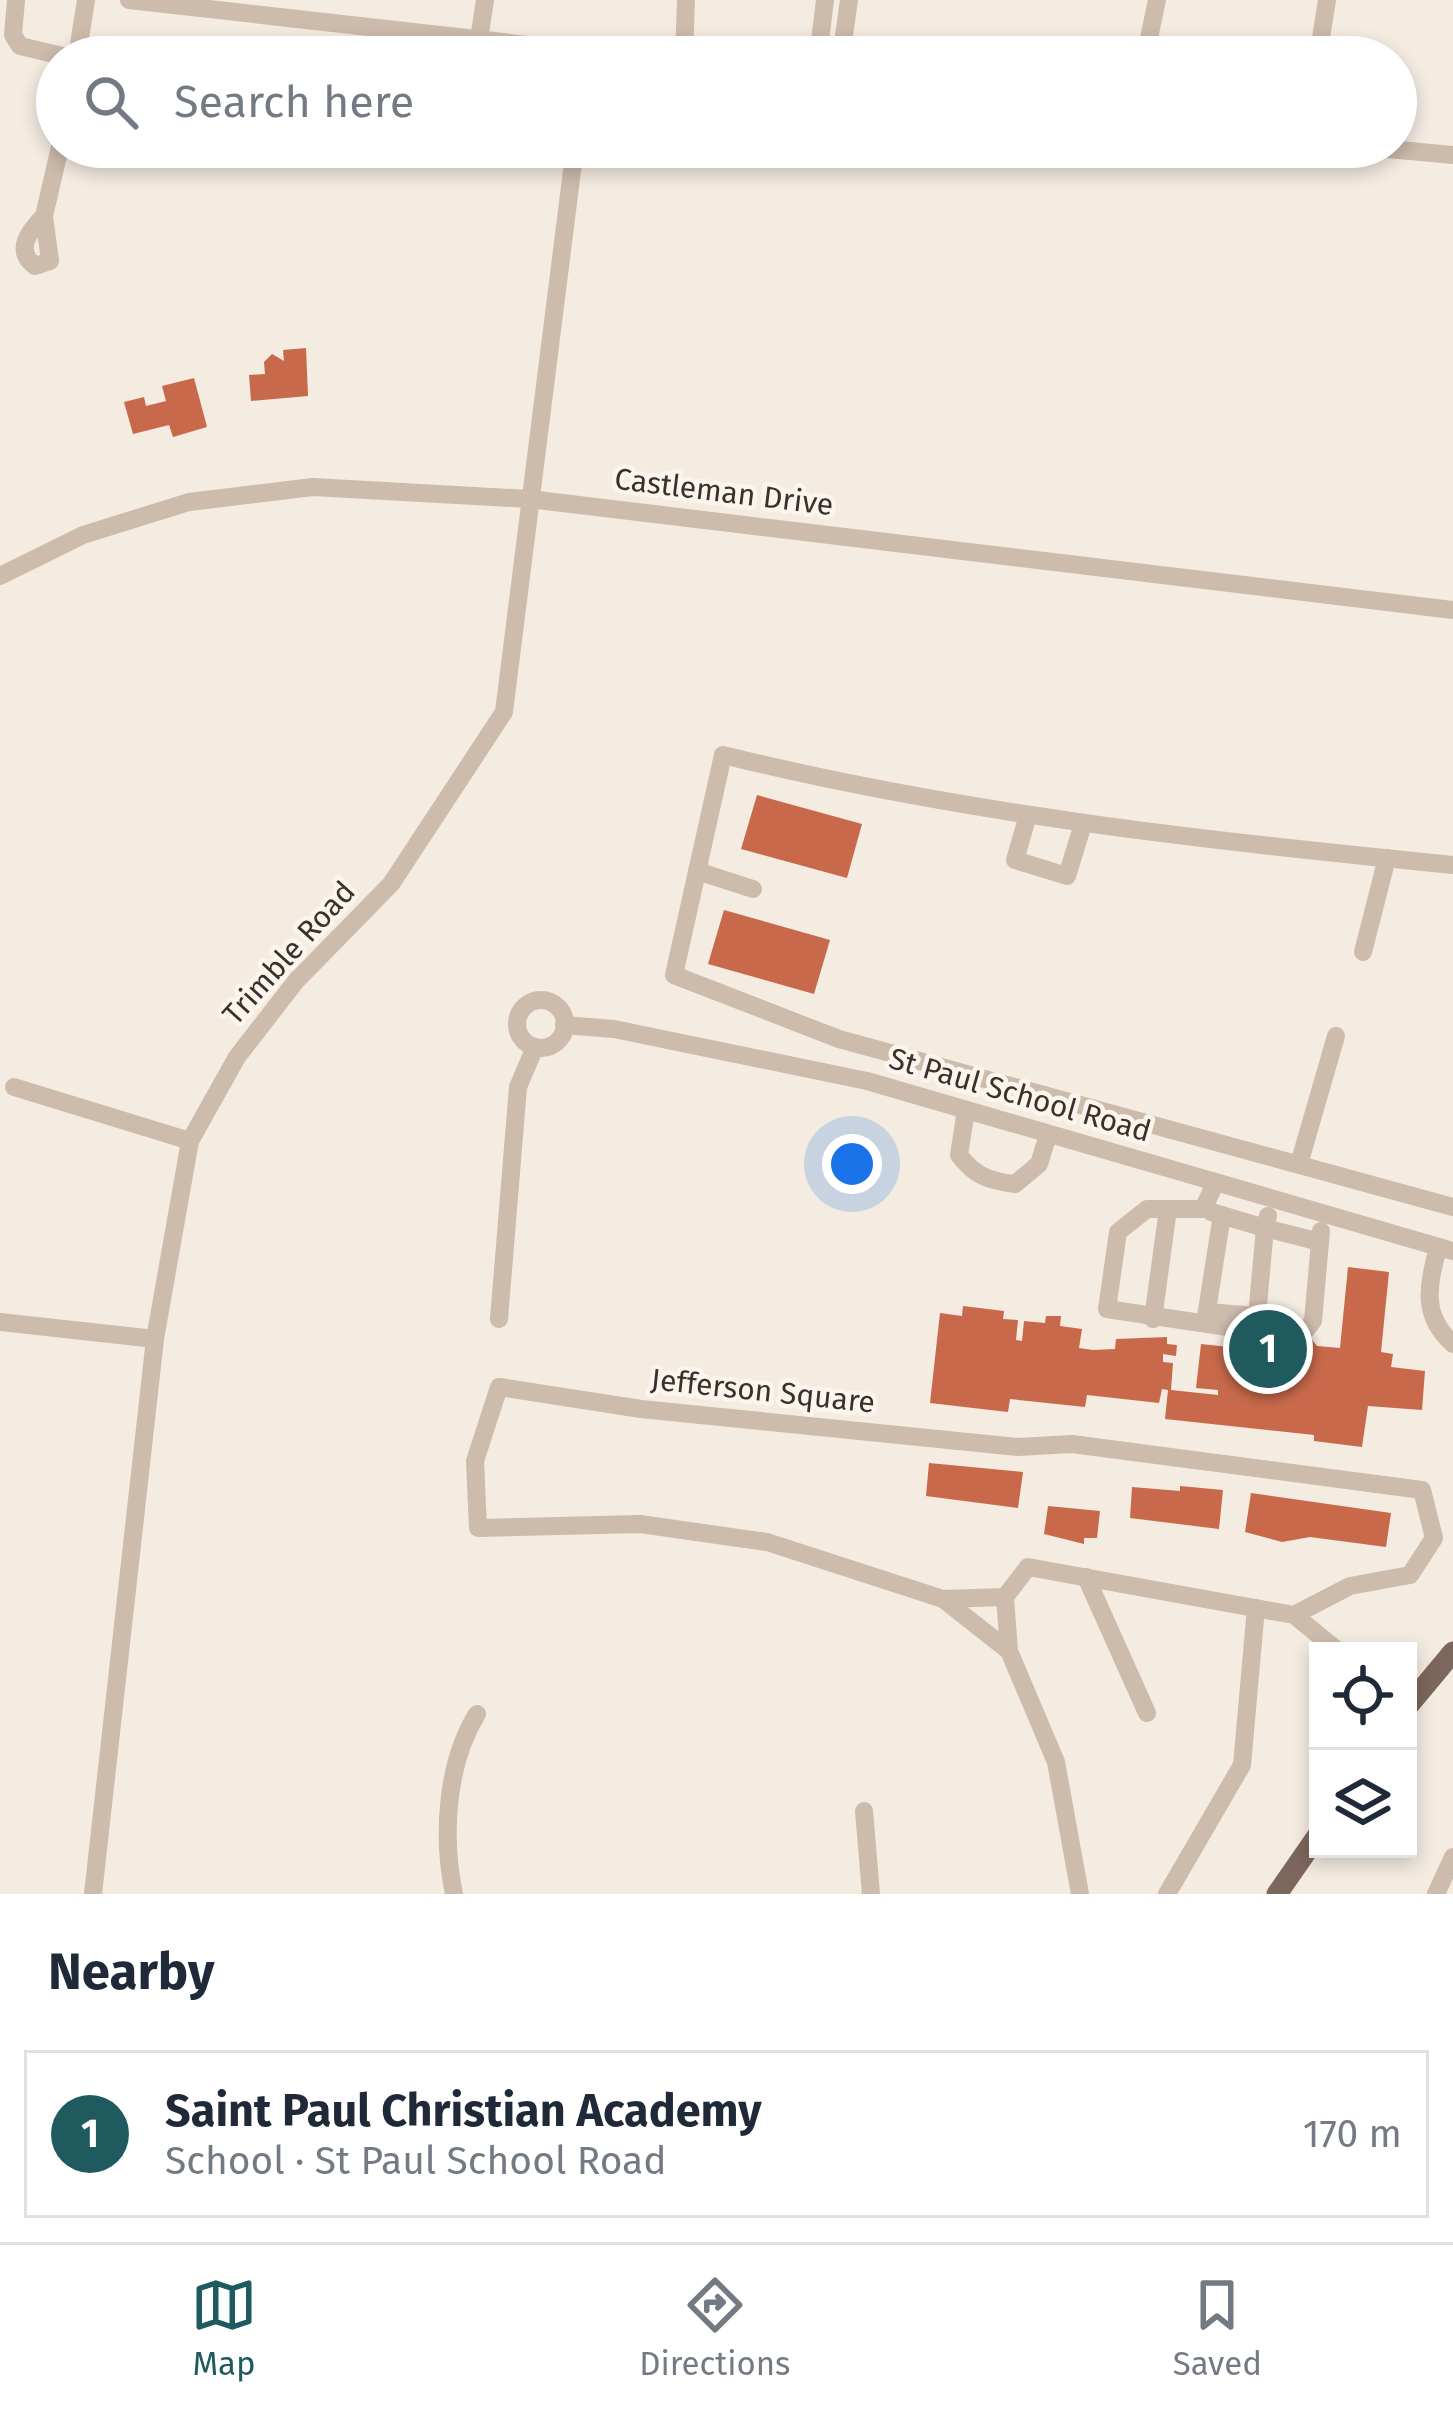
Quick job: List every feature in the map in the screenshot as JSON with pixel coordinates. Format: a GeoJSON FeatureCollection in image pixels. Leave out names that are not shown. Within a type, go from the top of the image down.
{"type":"FeatureCollection","features":[{"type":"Feature","properties":{"kind":"main road"},"geometry":{"type":"LineString","coordinates":[[1417,1695],[1453,1652]]}},
{"type":"Feature","properties":{"kind":"main road"},"geometry":{"type":"LineString","coordinates":[[1277,1894],[1309,1848]]}},
{"type":"Feature","properties":{"kind":"street"},"geometry":{"type":"LineString","coordinates":[[16,0],[13,35],[20,46],[36,50]]}},
{"type":"Feature","properties":{"kind":"street"},"geometry":{"type":"LineString","coordinates":[[80,36],[86,0]]}},
{"type":"Feature","properties":{"kind":"street"},"geometry":{"type":"LineString","coordinates":[[134,0],[227,5],[457,36]]}},
{"type":"Feature","properties":{"kind":"street"},"geometry":{"type":"LineString","coordinates":[[479,36],[485,0]]}},
{"type":"Feature","properties":{"kind":"street"},"geometry":{"type":"LineString","coordinates":[[685,36],[686,0]]}},
{"type":"Feature","properties":{"kind":"street"},"geometry":{"type":"LineString","coordinates":[[821,36],[826,0]]}},
{"type":"Feature","properties":{"kind":"street"},"geometry":{"type":"LineString","coordinates":[[845,36],[849,0]]}},
{"type":"Feature","properties":{"kind":"street"},"geometry":{"type":"LineString","coordinates":[[1149,36],[1157,0]]}},
{"type":"Feature","properties":{"kind":"street"},"geometry":{"type":"LineString","coordinates":[[1321,36],[1327,0]]}},
{"type":"Feature","properties":{"kind":"street"},"geometry":{"type":"LineString","coordinates":[[1417,152],[1453,155]]}},
{"type":"Feature","properties":{"kind":"street"},"geometry":{"type":"LineString","coordinates":[[44,216],[55,168]]}},
{"type":"Feature","properties":{"kind":"street","name":"Trimble Road"},"geometry":{"type":"LineString","coordinates":[[93,1894],[155,1339],[190,1141],[237,1057],[296,981],[391,884],[504,712],[571,168]]}},
{"type":"Feature","properties":{"kind":"street","name":"Castleman Drive"},"geometry":{"type":"LineString","coordinates":[[0,576],[83,535],[189,502],[313,487],[530,499],[1453,610]]}},
{"type":"Feature","properties":{"kind":"street"},"geometry":{"type":"LineString","coordinates":[[1453,865],[1083,824],[843,784],[723,755],[674,975],[839,1040],[1453,1207]]}},
{"type":"Feature","properties":{"kind":"street"},"geometry":{"type":"LineString","coordinates":[[1028,815],[1015,860],[1067,876],[1083,824]]}},
{"type":"Feature","properties":{"kind":"street"},"geometry":{"type":"LineString","coordinates":[[1363,952],[1387,858]]}},
{"type":"Feature","properties":{"kind":"street"},"geometry":{"type":"LineString","coordinates":[[697,872],[753,889]]}},
{"type":"Feature","properties":{"kind":"street"},"geometry":{"type":"LineString","coordinates":[[551,1002],[564,1025],[553,1044],[535,1047],[517,1027],[528,1003],[551,1002]]}},
{"type":"Feature","properties":{"kind":"street","name":"St Paul School Road"},"geometry":{"type":"LineString","coordinates":[[564,1025],[614,1029],[867,1081],[1445,1250]]}},
{"type":"Feature","properties":{"kind":"street"},"geometry":{"type":"LineString","coordinates":[[1299,1164],[1336,1036]]}},
{"type":"Feature","properties":{"kind":"street"},"geometry":{"type":"LineString","coordinates":[[500,1319],[518,1088],[535,1047]]}},
{"type":"Feature","properties":{"kind":"street"},"geometry":{"type":"LineString","coordinates":[[14,1087],[190,1141]]}},
{"type":"Feature","properties":{"kind":"street"},"geometry":{"type":"LineString","coordinates":[[966,1110],[959,1155],[972,1172],[990,1181],[1015,1184],[1039,1164],[1048,1135]]}},
{"type":"Feature","properties":{"kind":"street"},"geometry":{"type":"LineString","coordinates":[[1206,1318],[1215,1184]]}},
{"type":"Feature","properties":{"kind":"street"},"geometry":{"type":"LineString","coordinates":[[1273,1200],[1265,1228],[1257,1316],[1153,1318],[1107,1309],[1118,1232],[1147,1209],[1212,1212],[1265,1228],[1320,1241]]}},
{"type":"Feature","properties":{"kind":"street"},"geometry":{"type":"LineString","coordinates":[[1153,1318],[1168,1209]]}},
{"type":"Feature","properties":{"kind":"street"},"geometry":{"type":"LineString","coordinates":[[1305,1331],[1313,1321],[1322,1214]]}},
{"type":"Feature","properties":{"kind":"street"},"geometry":{"type":"LineString","coordinates":[[1445,1250],[1427,1292],[1433,1326],[1453,1344]]}},
{"type":"Feature","properties":{"kind":"street"},"geometry":{"type":"LineString","coordinates":[[1206,1318],[1241,1329]]}},
{"type":"Feature","properties":{"kind":"street"},"geometry":{"type":"LineString","coordinates":[[0,1322],[155,1339]]}},
{"type":"Feature","properties":{"kind":"street","name":"Jefferson Square"},"geometry":{"type":"LineString","coordinates":[[1005,1597],[943,1599],[767,1542],[640,1524],[478,1528],[475,1461],[499,1387],[641,1408],[1018,1447],[1072,1444],[1422,1490],[1434,1538],[1410,1575],[1350,1586],[1294,1615]]}},
{"type":"Feature","properties":{"kind":"street","name":"Jefferson Square"},"geometry":{"type":"LineString","coordinates":[[1080,1894],[1057,1762],[1009,1651],[1005,1597],[1028,1567],[1294,1615],[1327,1642]]}},
{"type":"Feature","properties":{"kind":"street"},"geometry":{"type":"LineString","coordinates":[[1086,1577],[1147,1713]]}},
{"type":"Feature","properties":{"kind":"street","name":"Jefferson Square"},"geometry":{"type":"LineString","coordinates":[[943,1599],[1009,1651]]}},
{"type":"Feature","properties":{"kind":"street"},"geometry":{"type":"LineString","coordinates":[[1167,1894],[1242,1766],[1256,1608]]}},
{"type":"Feature","properties":{"kind":"street"},"geometry":{"type":"LineString","coordinates":[[454,1894],[448,1867],[452,1783],[477,1714]]}},
{"type":"Feature","properties":{"kind":"street"},"geometry":{"type":"LineString","coordinates":[[864,1811],[872,1894]]}},
{"type":"Feature","properties":{"kind":"street"},"geometry":{"type":"LineString","coordinates":[[1436,1894],[1453,1857]]}},
{"type":"Feature","properties":{"kind":"building"},"geometry":{"type":"Polygon","coordinates":[[[306,348],[308,396],[251,401],[249,375],[265,374],[264,362],[272,354],[284,361],[283,350],[306,348]]]}},
{"type":"Feature","properties":{"kind":"building"},"geometry":{"type":"Polygon","coordinates":[[[194,378],[207,427],[173,437],[169,425],[133,434],[124,402],[144,397],[146,406],[166,401],[162,386],[194,378]]]}},
{"type":"Feature","properties":{"kind":"building"},"geometry":{"type":"Polygon","coordinates":[[[757,795],[862,824],[847,878],[741,849],[757,795]]]}},
{"type":"Feature","properties":{"kind":"building"},"geometry":{"type":"Polygon","coordinates":[[[724,910],[830,940],[814,994],[708,964],[724,910]]]}},
{"type":"Feature","properties":{"kind":"building"},"geometry":{"type":"Polygon","coordinates":[[[1348,1267],[1389,1272],[1381,1352],[1393,1354],[1391,1367],[1425,1371],[1422,1410],[1368,1406],[1362,1447],[1314,1441],[1314,1435],[1165,1419],[1168,1390],[1162,1389],[1159,1403],[1087,1395],[1085,1407],[1010,1399],[1008,1412],[930,1403],[940,1313],[962,1316],[963,1306],[1004,1311],[1003,1319],[1018,1320],[1016,1340],[1022,1341],[1024,1321],[1045,1323],[1046,1316],[1061,1316],[1060,1326],[1082,1329],[1079,1348],[1093,1350],[1115,1349],[1116,1339],[1167,1337],[1167,1344],[1177,1345],[1176,1356],[1163,1354],[1163,1362],[1173,1363],[1171,1390],[1218,1395],[1218,1390],[1196,1388],[1201,1344],[1239,1348],[1241,1321],[1288,1326],[1295,1319],[1317,1346],[1340,1348],[1348,1267]]]}},
{"type":"Feature","properties":{"kind":"building"},"geometry":{"type":"Polygon","coordinates":[[[929,1463],[1023,1472],[1018,1508],[926,1496],[929,1463]]]}},
{"type":"Feature","properties":{"kind":"building"},"geometry":{"type":"Polygon","coordinates":[[[1180,1486],[1223,1490],[1219,1529],[1130,1518],[1132,1487],[1180,1491],[1180,1486]]]}},
{"type":"Feature","properties":{"kind":"building"},"geometry":{"type":"Polygon","coordinates":[[[1251,1493],[1391,1513],[1386,1547],[1310,1537],[1282,1542],[1245,1532],[1251,1493]]]}},
{"type":"Feature","properties":{"kind":"building"},"geometry":{"type":"Polygon","coordinates":[[[1048,1506],[1100,1511],[1097,1538],[1084,1538],[1084,1544],[1044,1534],[1048,1506]]]}},
{"type":"Feature","properties":{"kind":"tunnel"},"geometry":{"type":"LineString","coordinates":[[1241,1329],[1305,1331]]}},
{"type":"Feature","properties":{"kind":"place","name":"Saint Paul Christian Academy"},"geometry":{"type":"Point","coordinates":[1268,1349]}}]}
